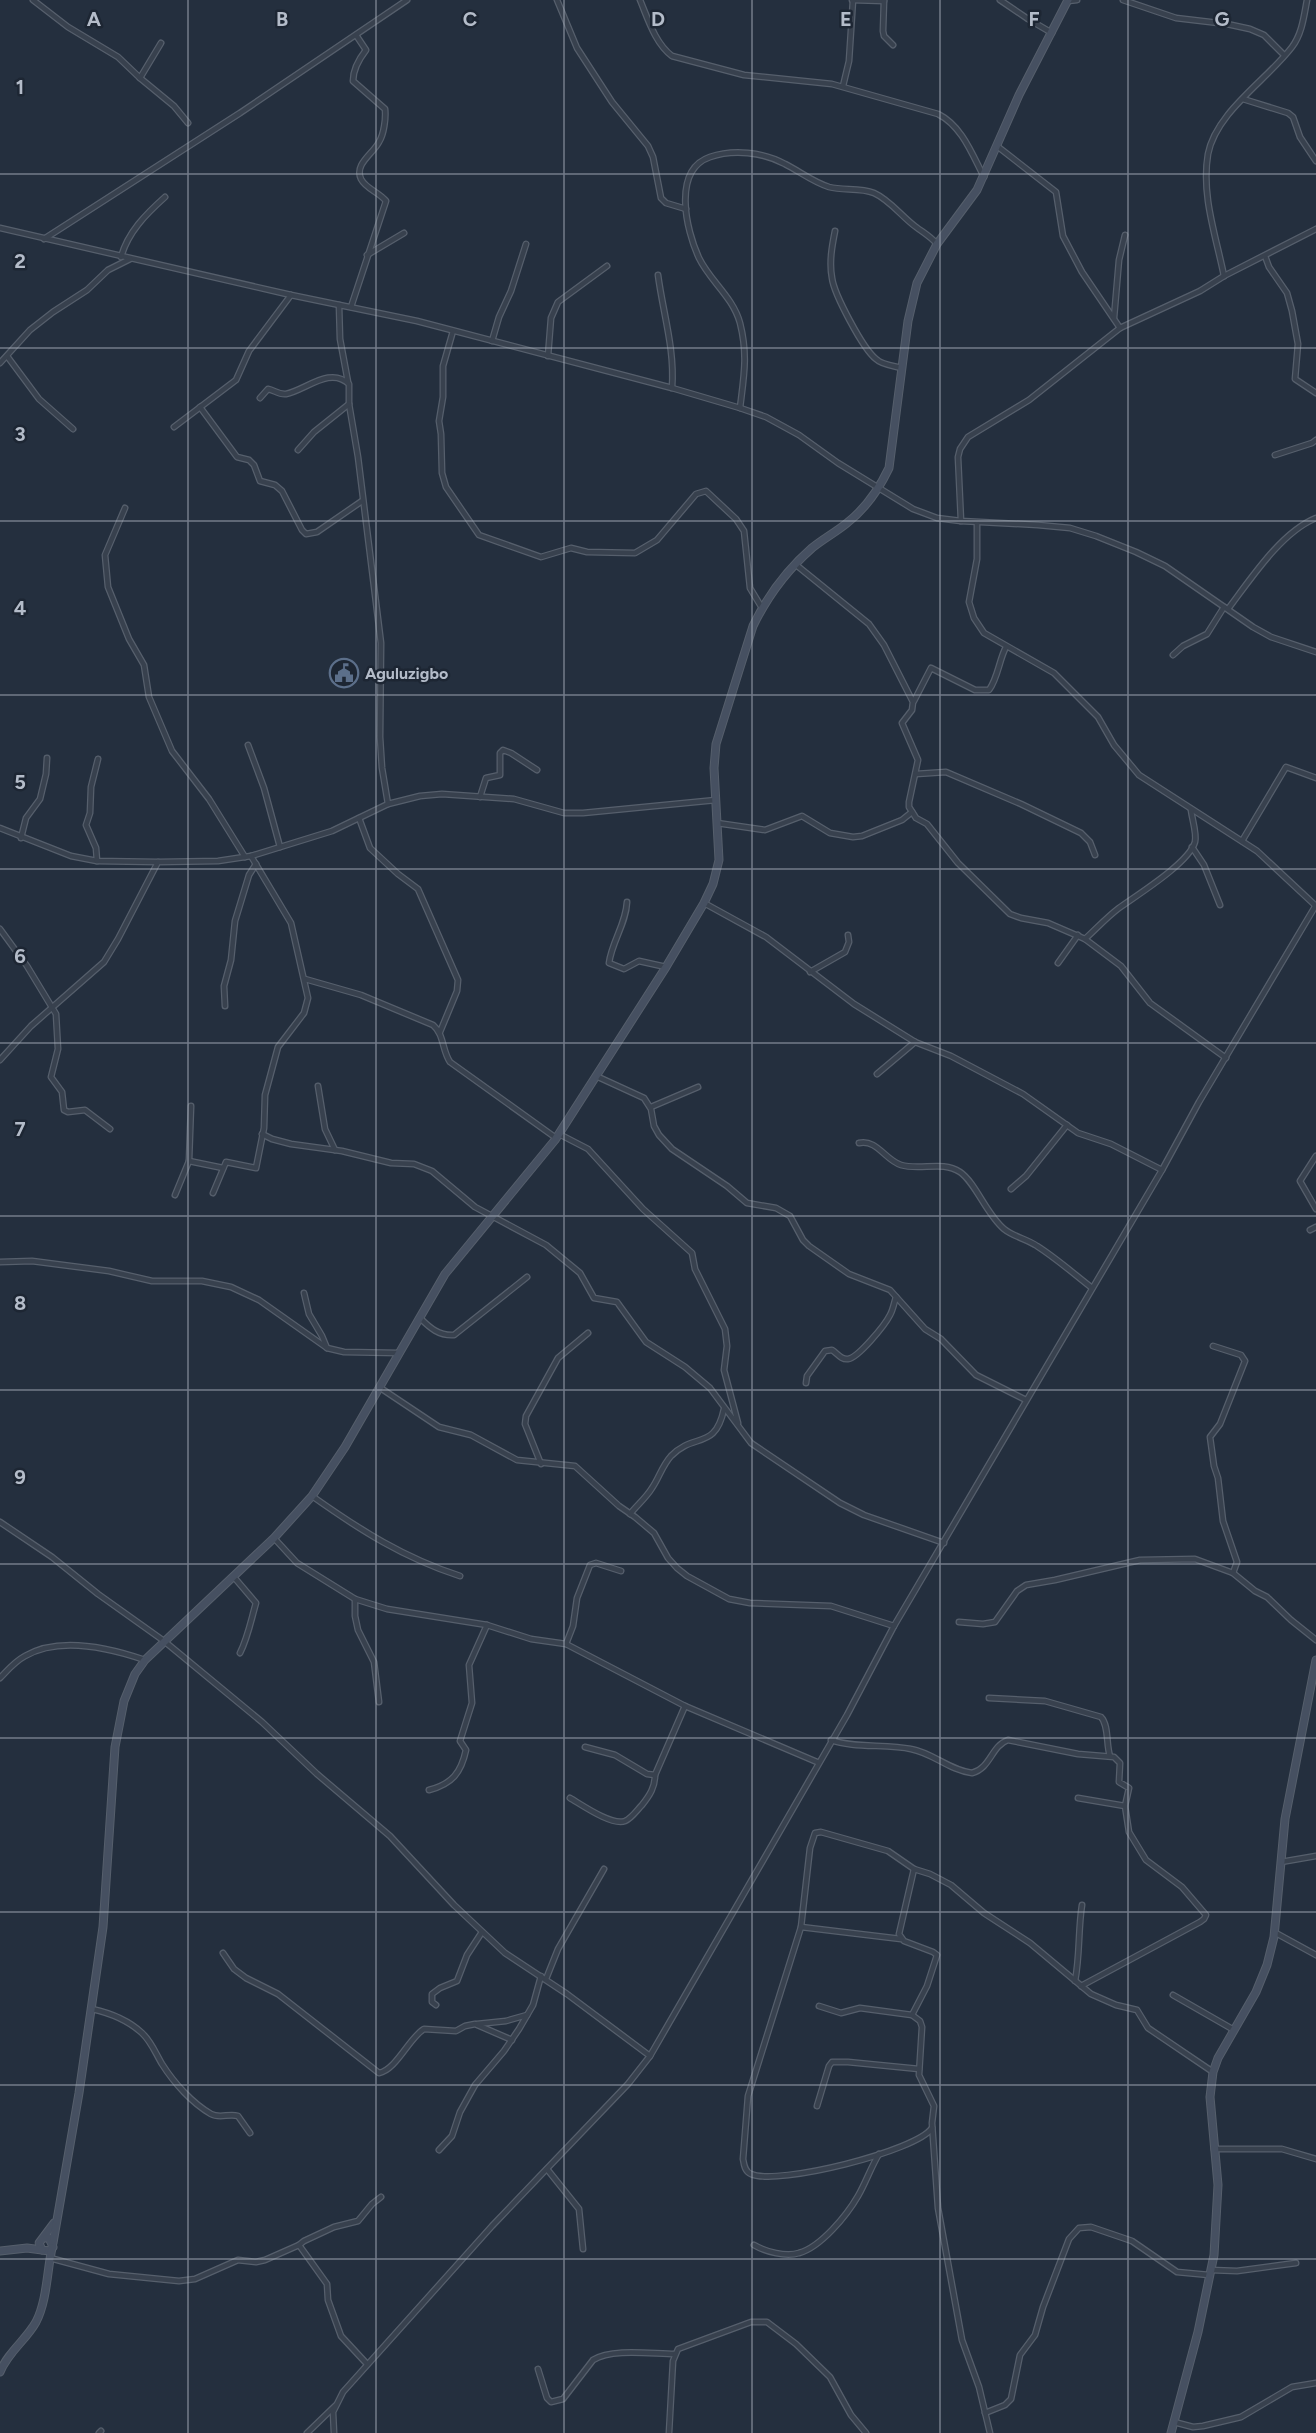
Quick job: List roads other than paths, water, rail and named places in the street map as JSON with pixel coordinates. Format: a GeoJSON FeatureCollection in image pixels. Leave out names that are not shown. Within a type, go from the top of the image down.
{"type":"FeatureCollection","features":[{"type":"Feature","properties":{"kind":"main road"},"geometry":{"type":"LineString","coordinates":[[0,2372],[5,2360],[36,2322],[50,2258],[92,2010],[103,1927],[112,1774],[118,1723],[129,1687],[145,1660],[274,1538],[312,1497],[445,1274],[557,1136],[666,967],[704,903],[713,884],[719,860],[714,768],[720,724],[753,626],[762,608],[795,564],[862,509],[879,487],[889,468],[908,321],[916,283],[937,243],[959,216],[984,177],[1018,95],[1068,1]]}},
{"type":"Feature","properties":{"kind":"main road"},"geometry":{"type":"LineString","coordinates":[[1171,2433],[1198,2332],[1210,2273],[1217,2218],[1218,2185],[1210,2097],[1213,2072],[1218,2058],[1256,1992],[1267,1965],[1274,1932],[1285,1819],[1316,1660]]}},
{"type":"Feature","properties":{"kind":"main road"},"geometry":{"type":"LineString","coordinates":[[48,2268],[47,2257],[39,2245],[51,2229],[58,2212]]}},
{"type":"Feature","properties":{"kind":"main road"},"geometry":{"type":"LineString","coordinates":[[0,2251],[49,2238],[52,2246]]}},
{"type":"Feature","properties":{"kind":"main road"},"geometry":{"type":"LineString","coordinates":[[18,2248],[42,2251],[52,2246]]}},
{"type":"Feature","properties":{"kind":"street"},"geometry":{"type":"LineString","coordinates":[[33,0],[68,27],[118,57],[174,106],[188,123]]}},
{"type":"Feature","properties":{"kind":"street"},"geometry":{"type":"LineString","coordinates":[[44,239],[240,113],[407,0]]}},
{"type":"Feature","properties":{"kind":"street"},"geometry":{"type":"LineString","coordinates":[[557,0],[577,48],[612,102],[648,146],[653,157],[661,198],[666,203],[686,209]]}},
{"type":"Feature","properties":{"kind":"street"},"geometry":{"type":"LineString","coordinates":[[640,0],[654,33],[665,50],[672,56],[744,75],[843,86],[948,119],[963,137],[984,177]]}},
{"type":"Feature","properties":{"kind":"street"},"geometry":{"type":"LineString","coordinates":[[843,86],[849,61],[852,0],[884,1],[884,36],[893,45]]}},
{"type":"Feature","properties":{"kind":"street"},"geometry":{"type":"LineString","coordinates":[[1000,0],[1028,20],[1052,33]]}},
{"type":"Feature","properties":{"kind":"street"},"geometry":{"type":"LineString","coordinates":[[1068,1],[1077,0]]}},
{"type":"Feature","properties":{"kind":"street"},"geometry":{"type":"LineString","coordinates":[[1123,0],[1176,18],[1250,29],[1264,35],[1284,55]]}},
{"type":"Feature","properties":{"kind":"street"},"geometry":{"type":"LineString","coordinates":[[1224,276],[1209,210],[1207,165],[1210,144],[1243,99],[1296,39],[1307,0]]}},
{"type":"Feature","properties":{"kind":"street"},"geometry":{"type":"LineString","coordinates":[[351,307],[386,201],[362,183],[359,174],[361,165],[380,140],[386,115],[385,109],[353,81],[359,58],[366,50],[356,35]]}},
{"type":"Feature","properties":{"kind":"street"},"geometry":{"type":"LineString","coordinates":[[140,78],[161,44]]}},
{"type":"Feature","properties":{"kind":"street"},"geometry":{"type":"LineString","coordinates":[[1243,99],[1288,113],[1293,117],[1300,137],[1316,161]]}},
{"type":"Feature","properties":{"kind":"street"},"geometry":{"type":"LineString","coordinates":[[997,146],[1056,192],[1063,236],[1082,272],[1120,328]]}},
{"type":"Feature","properties":{"kind":"street"},"geometry":{"type":"LineString","coordinates":[[740,408],[746,360],[740,321],[730,300],[699,258],[686,209],[686,188],[689,176],[696,165],[706,158],[722,153],[753,154],[781,161],[818,183],[874,193],[937,243]]}},
{"type":"Feature","properties":{"kind":"street"},"geometry":{"type":"LineString","coordinates":[[121,257],[126,241],[144,216],[165,197]]}},
{"type":"Feature","properties":{"kind":"street"},"geometry":{"type":"LineString","coordinates":[[0,228],[453,331],[740,408],[766,417],[799,435],[838,463],[913,509],[937,518],[977,523],[1070,528],[1096,536],[1165,566],[1271,637],[1316,652]]}},
{"type":"Feature","properties":{"kind":"street"},"geometry":{"type":"LineString","coordinates":[[961,521],[958,457],[963,442],[983,426],[1029,400],[1120,328],[1200,291],[1224,276],[1316,229]]}},
{"type":"Feature","properties":{"kind":"street"},"geometry":{"type":"LineString","coordinates":[[835,231],[831,265],[832,279],[838,295],[856,331],[874,358],[879,362],[902,369]]}},
{"type":"Feature","properties":{"kind":"street"},"geometry":{"type":"LineString","coordinates":[[367,255],[404,234]]}},
{"type":"Feature","properties":{"kind":"street"},"geometry":{"type":"LineString","coordinates":[[1114,318],[1119,260],[1125,235]]}},
{"type":"Feature","properties":{"kind":"street"},"geometry":{"type":"LineString","coordinates":[[492,341],[526,244]]}},
{"type":"Feature","properties":{"kind":"street"},"geometry":{"type":"LineString","coordinates":[[1265,256],[1269,267],[1287,292],[1292,311],[1298,345],[1295,379],[1316,393]]}},
{"type":"Feature","properties":{"kind":"street"},"geometry":{"type":"LineString","coordinates":[[0,363],[30,330],[87,290],[108,270],[132,258]]}},
{"type":"Feature","properties":{"kind":"street"},"geometry":{"type":"LineString","coordinates":[[548,356],[551,318],[558,302],[606,266]]}},
{"type":"Feature","properties":{"kind":"street"},"geometry":{"type":"LineString","coordinates":[[658,275],[671,346],[672,388]]}},
{"type":"Feature","properties":{"kind":"street"},"geometry":{"type":"LineString","coordinates":[[174,427],[236,380],[249,351],[291,296]]}},
{"type":"Feature","properties":{"kind":"street"},"geometry":{"type":"LineString","coordinates":[[339,305],[340,339],[348,382],[381,643],[380,737],[388,804]]}},
{"type":"Feature","properties":{"kind":"street"},"geometry":{"type":"LineString","coordinates":[[453,331],[443,366],[443,397],[439,421],[442,474],[446,487],[478,535],[541,557],[571,548],[587,552],[635,553],[657,540],[696,494],[706,491],[736,519],[744,531],[750,588],[762,608]]}},
{"type":"Feature","properties":{"kind":"street"},"geometry":{"type":"LineString","coordinates":[[7,356],[39,399],[74,429]]}},
{"type":"Feature","properties":{"kind":"street"},"geometry":{"type":"LineString","coordinates":[[260,398],[268,389],[285,394],[328,377],[348,382]]}},
{"type":"Feature","properties":{"kind":"street"},"geometry":{"type":"LineString","coordinates":[[298,450],[314,432],[349,404]]}},
{"type":"Feature","properties":{"kind":"street"},"geometry":{"type":"LineString","coordinates":[[200,407],[237,457],[249,460],[254,465],[260,480],[275,485],[282,491],[306,534],[317,532],[362,501]]}},
{"type":"Feature","properties":{"kind":"street"},"geometry":{"type":"LineString","coordinates":[[1275,455],[1316,440]]}},
{"type":"Feature","properties":{"kind":"street"},"geometry":{"type":"LineString","coordinates":[[125,508],[105,555],[108,587],[129,639],[144,665],[149,697],[172,751],[256,864],[291,923],[308,998],[299,1020],[278,1047],[268,1079],[256,1168],[226,1162],[213,1193]]}},
{"type":"Feature","properties":{"kind":"street"},"geometry":{"type":"LineString","coordinates":[[1173,655],[1184,646],[1207,634],[1275,551],[1305,523],[1316,518]]}},
{"type":"Feature","properties":{"kind":"street"},"geometry":{"type":"LineString","coordinates":[[307,2433],[335,2406],[343,2392],[367,2364],[546,2169],[628,2084],[650,2056],[894,1626],[1316,906],[1257,852],[1138,775],[1114,745],[1098,717],[1054,673],[984,633],[969,609],[969,596],[977,559],[977,523]]}},
{"type":"Feature","properties":{"kind":"street"},"geometry":{"type":"LineString","coordinates":[[795,564],[868,624],[894,662],[914,702]]}},
{"type":"Feature","properties":{"kind":"street"},"geometry":{"type":"LineString","coordinates":[[1006,647],[998,664],[993,686],[989,690],[975,690],[931,668],[912,710],[902,723],[918,760],[909,802],[912,812],[916,818],[927,824],[958,863],[1010,914],[1048,922],[1085,939],[1121,966],[1150,1003],[1226,1058]]}},
{"type":"Feature","properties":{"kind":"street"},"geometry":{"type":"LineString","coordinates":[[248,745],[260,776],[280,847]]}},
{"type":"Feature","properties":{"kind":"street"},"geometry":{"type":"LineString","coordinates":[[480,796],[486,778],[500,775],[502,750],[511,753],[537,770]]}},
{"type":"Feature","properties":{"kind":"street"},"geometry":{"type":"LineString","coordinates":[[21,838],[26,818],[40,799],[46,774],[46,758]]}},
{"type":"Feature","properties":{"kind":"street"},"geometry":{"type":"LineString","coordinates":[[97,861],[96,848],[86,825],[98,759]]}},
{"type":"Feature","properties":{"kind":"street"},"geometry":{"type":"LineString","coordinates":[[1242,841],[1286,767],[1316,778]]}},
{"type":"Feature","properties":{"kind":"street"},"geometry":{"type":"LineString","coordinates":[[916,774],[946,772],[1021,804],[1081,833],[1090,842],[1095,855]]}},
{"type":"Feature","properties":{"kind":"street"},"geometry":{"type":"LineString","coordinates":[[0,828],[71,856],[97,861],[218,861],[248,856],[332,831],[388,804],[420,796],[442,794],[529,801],[564,813],[716,800]]}},
{"type":"Feature","properties":{"kind":"street"},"geometry":{"type":"LineString","coordinates":[[1085,939],[1112,914],[1173,869],[1192,847],[1195,841],[1191,810]]}},
{"type":"Feature","properties":{"kind":"street"},"geometry":{"type":"LineString","coordinates":[[716,823],[765,830],[802,816],[830,833],[853,837],[882,828],[909,816],[912,812]]}},
{"type":"Feature","properties":{"kind":"street"},"geometry":{"type":"LineString","coordinates":[[359,818],[370,848],[418,889],[458,980],[457,991],[440,1032]]}},
{"type":"Feature","properties":{"kind":"street"},"geometry":{"type":"LineString","coordinates":[[1192,847],[1204,865],[1220,905]]}},
{"type":"Feature","properties":{"kind":"street"},"geometry":{"type":"LineString","coordinates":[[0,1060],[53,1006],[104,962],[158,862]]}},
{"type":"Feature","properties":{"kind":"street"},"geometry":{"type":"LineString","coordinates":[[225,1006],[224,986],[231,960],[235,921],[249,875],[256,864]]}},
{"type":"Feature","properties":{"kind":"street"},"geometry":{"type":"LineString","coordinates":[[627,902],[626,916],[609,963],[622,969],[639,961],[666,967]]}},
{"type":"Feature","properties":{"kind":"street"},"geometry":{"type":"LineString","coordinates":[[704,903],[766,937],[854,1004],[915,1042],[951,1056],[1023,1094],[1078,1133],[1112,1144],[1162,1170]]}},
{"type":"Feature","properties":{"kind":"street"},"geometry":{"type":"LineString","coordinates":[[0,929],[53,1006],[56,1014],[59,1040],[51,1077],[62,1092],[64,1110],[68,1112],[85,1110],[110,1130]]}},
{"type":"Feature","properties":{"kind":"street"},"geometry":{"type":"LineString","coordinates":[[810,972],[845,952],[849,942],[848,935]]}},
{"type":"Feature","properties":{"kind":"street"},"geometry":{"type":"LineString","coordinates":[[1058,963],[1078,935]]}},
{"type":"Feature","properties":{"kind":"street"},"geometry":{"type":"LineString","coordinates":[[305,979],[362,995],[433,1025],[440,1032],[446,1056],[458,1069],[557,1136],[588,1149],[643,1209],[692,1253],[695,1269],[725,1329],[727,1346],[724,1370],[739,1425]]}},
{"type":"Feature","properties":{"kind":"street"},"geometry":{"type":"LineString","coordinates":[[877,1074],[915,1042]]}},
{"type":"Feature","properties":{"kind":"street"},"geometry":{"type":"LineString","coordinates":[[596,1076],[644,1098],[651,1107],[654,1126],[672,1149],[727,1186],[747,1203],[776,1208],[785,1212],[794,1221],[802,1240],[809,1246],[849,1274],[890,1290],[925,1329],[941,1339],[976,1375],[1026,1400]]}},
{"type":"Feature","properties":{"kind":"street"},"geometry":{"type":"LineString","coordinates":[[318,1086],[325,1129],[335,1150]]}},
{"type":"Feature","properties":{"kind":"street"},"geometry":{"type":"LineString","coordinates":[[651,1107],[698,1087]]}},
{"type":"Feature","properties":{"kind":"street"},"geometry":{"type":"LineString","coordinates":[[175,1195],[189,1161],[191,1106]]}},
{"type":"Feature","properties":{"kind":"street"},"geometry":{"type":"LineString","coordinates":[[1011,1189],[1026,1176],[1067,1125]]}},
{"type":"Feature","properties":{"kind":"street"},"geometry":{"type":"LineString","coordinates":[[262,1134],[291,1144],[335,1150],[385,1162],[414,1164],[437,1175],[475,1207],[546,1245],[580,1274],[594,1298],[617,1302],[639,1334],[659,1352],[695,1374],[710,1388],[751,1443],[840,1503],[864,1515],[944,1543]]}},
{"type":"Feature","properties":{"kind":"street"},"geometry":{"type":"LineString","coordinates":[[859,1143],[871,1143],[899,1164],[913,1167],[946,1166],[962,1173],[986,1209],[1002,1227],[1040,1248],[1092,1288]]}},
{"type":"Feature","properties":{"kind":"street"},"geometry":{"type":"LineString","coordinates":[[1316,1156],[1300,1181],[1316,1209]]}},
{"type":"Feature","properties":{"kind":"street"},"geometry":{"type":"LineString","coordinates":[[189,1161],[223,1168]]}},
{"type":"Feature","properties":{"kind":"street"},"geometry":{"type":"LineString","coordinates":[[1310,1230],[1316,1227]]}},
{"type":"Feature","properties":{"kind":"street"},"geometry":{"type":"LineString","coordinates":[[0,1262],[32,1262],[109,1271],[152,1281],[202,1281],[231,1287],[259,1300],[327,1348],[344,1352],[399,1353]]}},
{"type":"Feature","properties":{"kind":"street"},"geometry":{"type":"LineString","coordinates":[[420,1318],[442,1334],[454,1335],[527,1277]]}},
{"type":"Feature","properties":{"kind":"street"},"geometry":{"type":"LineString","coordinates":[[304,1293],[309,1314],[327,1348]]}},
{"type":"Feature","properties":{"kind":"street"},"geometry":{"type":"LineString","coordinates":[[806,1383],[807,1376],[825,1351],[832,1350],[848,1359],[855,1355],[883,1326],[891,1314],[896,1298]]}},
{"type":"Feature","properties":{"kind":"street"},"geometry":{"type":"LineString","coordinates":[[541,1464],[525,1424],[526,1416],[558,1358],[588,1333]]}},
{"type":"Feature","properties":{"kind":"street"},"geometry":{"type":"LineString","coordinates":[[1213,1346],[1241,1356],[1245,1361],[1220,1424],[1210,1437],[1219,1484],[1221,1511],[1237,1562],[1233,1572]]}},
{"type":"Feature","properties":{"kind":"street"},"geometry":{"type":"LineString","coordinates":[[379,1387],[439,1427],[471,1435],[517,1460],[575,1466],[654,1533],[668,1558],[677,1568],[729,1599],[750,1604],[831,1606],[894,1626]]}},
{"type":"Feature","properties":{"kind":"street"},"geometry":{"type":"LineString","coordinates":[[630,1514],[650,1491],[671,1457],[681,1447],[701,1442],[711,1436],[720,1426],[724,1409]]}},
{"type":"Feature","properties":{"kind":"street"},"geometry":{"type":"LineString","coordinates":[[312,1497],[392,1548],[460,1576]]}},
{"type":"Feature","properties":{"kind":"street"},"geometry":{"type":"LineString","coordinates":[[0,1522],[52,1557],[98,1594],[164,1641],[262,1722],[317,1774],[390,1836],[505,1953],[650,2056]]}},
{"type":"Feature","properties":{"kind":"street"},"geometry":{"type":"LineString","coordinates":[[274,1538],[297,1563],[355,1599],[387,1609],[487,1625],[531,1639],[566,1644],[685,1706],[817,1762]]}},
{"type":"Feature","properties":{"kind":"street"},"geometry":{"type":"LineString","coordinates":[[959,1622],[983,1624],[995,1622],[1017,1591],[1026,1585],[1140,1560],[1195,1559],[1233,1572],[1255,1591],[1267,1597],[1316,1640]]}},
{"type":"Feature","properties":{"kind":"street"},"geometry":{"type":"LineString","coordinates":[[566,1644],[573,1626],[577,1598],[590,1565],[596,1563],[621,1571]]}},
{"type":"Feature","properties":{"kind":"street"},"geometry":{"type":"LineString","coordinates":[[233,1576],[256,1603],[248,1636],[240,1653]]}},
{"type":"Feature","properties":{"kind":"street"},"geometry":{"type":"LineString","coordinates":[[355,1599],[358,1629],[374,1662],[379,1702]]}},
{"type":"Feature","properties":{"kind":"street"},"geometry":{"type":"LineString","coordinates":[[429,1790],[452,1780],[463,1762],[466,1750],[460,1741],[471,1707],[469,1665],[487,1625]]}},
{"type":"Feature","properties":{"kind":"street"},"geometry":{"type":"LineString","coordinates":[[0,1678],[23,1656],[53,1648],[90,1646],[117,1651],[145,1660]]}},
{"type":"Feature","properties":{"kind":"street"},"geometry":{"type":"LineString","coordinates":[[989,1698],[1045,1701],[1101,1717],[1105,1721],[1110,1756]]}},
{"type":"Feature","properties":{"kind":"street"},"geometry":{"type":"LineString","coordinates":[[570,1798],[612,1821],[623,1822],[632,1817],[655,1785],[655,1775],[685,1706]]}},
{"type":"Feature","properties":{"kind":"street"},"geometry":{"type":"LineString","coordinates":[[831,1740],[910,1749],[928,1755],[951,1768],[972,1773],[986,1766],[1000,1744],[1008,1740],[1078,1754],[1116,1758],[1120,1763],[1119,1782],[1129,1788],[1125,1806],[1128,1832],[1146,1860],[1182,1887],[1204,1911],[1205,1917],[1200,1922],[1081,1986]]}},
{"type":"Feature","properties":{"kind":"street"},"geometry":{"type":"LineString","coordinates":[[585,1747],[615,1755],[647,1774],[655,1775]]}},
{"type":"Feature","properties":{"kind":"street"},"geometry":{"type":"LineString","coordinates":[[1078,1798],[1125,1806]]}},
{"type":"Feature","properties":{"kind":"street"},"geometry":{"type":"LineString","coordinates":[[932,2128],[918,2140],[819,2171],[783,2177],[763,2177],[751,2175],[744,2167],[748,2096],[801,1926],[810,1848],[815,1833],[821,1832],[871,1844],[888,1851],[914,1869],[951,1885],[984,1913],[1030,1943],[1091,1994],[1137,2010],[1148,2028],[1213,2072]]}},
{"type":"Feature","properties":{"kind":"street"},"geometry":{"type":"LineString","coordinates":[[1281,1862],[1316,1856]]}},
{"type":"Feature","properties":{"kind":"street"},"geometry":{"type":"LineString","coordinates":[[439,2150],[452,2136],[460,2112],[475,2085],[512,2040],[533,2005],[543,1978],[558,1949],[604,1869]]}},
{"type":"Feature","properties":{"kind":"street"},"geometry":{"type":"LineString","coordinates":[[901,1939],[899,1934],[914,1869]]}},
{"type":"Feature","properties":{"kind":"street"},"geometry":{"type":"LineString","coordinates":[[1075,1981],[1079,1961],[1079,1923],[1082,1905]]}},
{"type":"Feature","properties":{"kind":"street"},"geometry":{"type":"LineString","coordinates":[[801,1926],[901,1939],[937,1955],[927,1986],[912,2015]]}},
{"type":"Feature","properties":{"kind":"street"},"geometry":{"type":"LineString","coordinates":[[435,2005],[432,2002],[432,1994],[457,1981],[467,1955],[482,1932]]}},
{"type":"Feature","properties":{"kind":"street"},"geometry":{"type":"LineString","coordinates":[[1274,1932],[1316,1955]]}},
{"type":"Feature","properties":{"kind":"street"},"geometry":{"type":"LineString","coordinates":[[223,1953],[234,1969],[253,1983],[278,1994],[379,2073],[386,2070],[424,2029],[456,2031],[465,2026],[507,2021],[527,2015]]}},
{"type":"Feature","properties":{"kind":"street"},"geometry":{"type":"LineString","coordinates":[[1173,1995],[1234,2030]]}},
{"type":"Feature","properties":{"kind":"street"},"geometry":{"type":"LineString","coordinates":[[819,2006],[841,2013],[860,2008],[912,2015],[920,2021],[922,2027],[920,2080],[934,2106],[932,2128],[936,2193],[949,2260],[956,2315],[990,2433]]}},
{"type":"Feature","properties":{"kind":"street"},"geometry":{"type":"LineString","coordinates":[[92,2010],[104,2012],[132,2025],[144,2034],[169,2074],[188,2095],[212,2114],[221,2117],[238,2116],[250,2133]]}},
{"type":"Feature","properties":{"kind":"street"},"geometry":{"type":"LineString","coordinates":[[475,2024],[512,2040]]}},
{"type":"Feature","properties":{"kind":"street"},"geometry":{"type":"LineString","coordinates":[[817,2106],[832,2062],[919,2069]]}},
{"type":"Feature","properties":{"kind":"street"},"geometry":{"type":"LineString","coordinates":[[1214,2149],[1282,2149],[1316,2159]]}},
{"type":"Feature","properties":{"kind":"street"},"geometry":{"type":"LineString","coordinates":[[754,2245],[763,2250],[792,2254],[799,2254],[808,2249],[842,2219],[859,2194],[879,2154]]}},
{"type":"Feature","properties":{"kind":"street"},"geometry":{"type":"LineString","coordinates":[[546,2169],[579,2210],[583,2249]]}},
{"type":"Feature","properties":{"kind":"street"},"geometry":{"type":"LineString","coordinates":[[50,2258],[109,2274],[179,2281],[195,2279],[238,2260],[256,2262],[265,2260],[334,2227],[358,2221],[381,2197]]}},
{"type":"Feature","properties":{"kind":"street"},"geometry":{"type":"LineString","coordinates":[[984,2412],[1005,2406],[1011,2399],[1020,2355],[1036,2332],[1066,2247],[1072,2234],[1079,2228],[1091,2227],[1132,2241],[1177,2272],[1237,2271],[1296,2263]]}},
{"type":"Feature","properties":{"kind":"street"},"geometry":{"type":"LineString","coordinates":[[299,2245],[327,2284],[328,2300],[341,2336],[367,2364]]}},
{"type":"Feature","properties":{"kind":"street"},"geometry":{"type":"LineString","coordinates":[[669,2433],[675,2354],[678,2349],[751,2322],[767,2322],[796,2344],[830,2377],[851,2415],[866,2433]]}},
{"type":"Feature","properties":{"kind":"street"},"geometry":{"type":"LineString","coordinates":[[537,2369],[547,2398],[551,2402],[557,2402],[563,2399],[593,2360],[600,2356],[675,2354]]}},
{"type":"Feature","properties":{"kind":"street"},"geometry":{"type":"LineString","coordinates":[[1174,2422],[1193,2427],[1241,2417],[1292,2387],[1316,2383]]}},
{"type":"Feature","properties":{"kind":"street"},"geometry":{"type":"LineString","coordinates":[[334,2433],[335,2406]]}},
{"type":"Feature","properties":{"kind":"street"},"geometry":{"type":"LineString","coordinates":[[319,2420],[326,2419],[333,2423]]}},
{"type":"Feature","properties":{"kind":"place","name":"Aguluzigbo"},"geometry":{"type":"Point","coordinates":[344,673]}}]}
